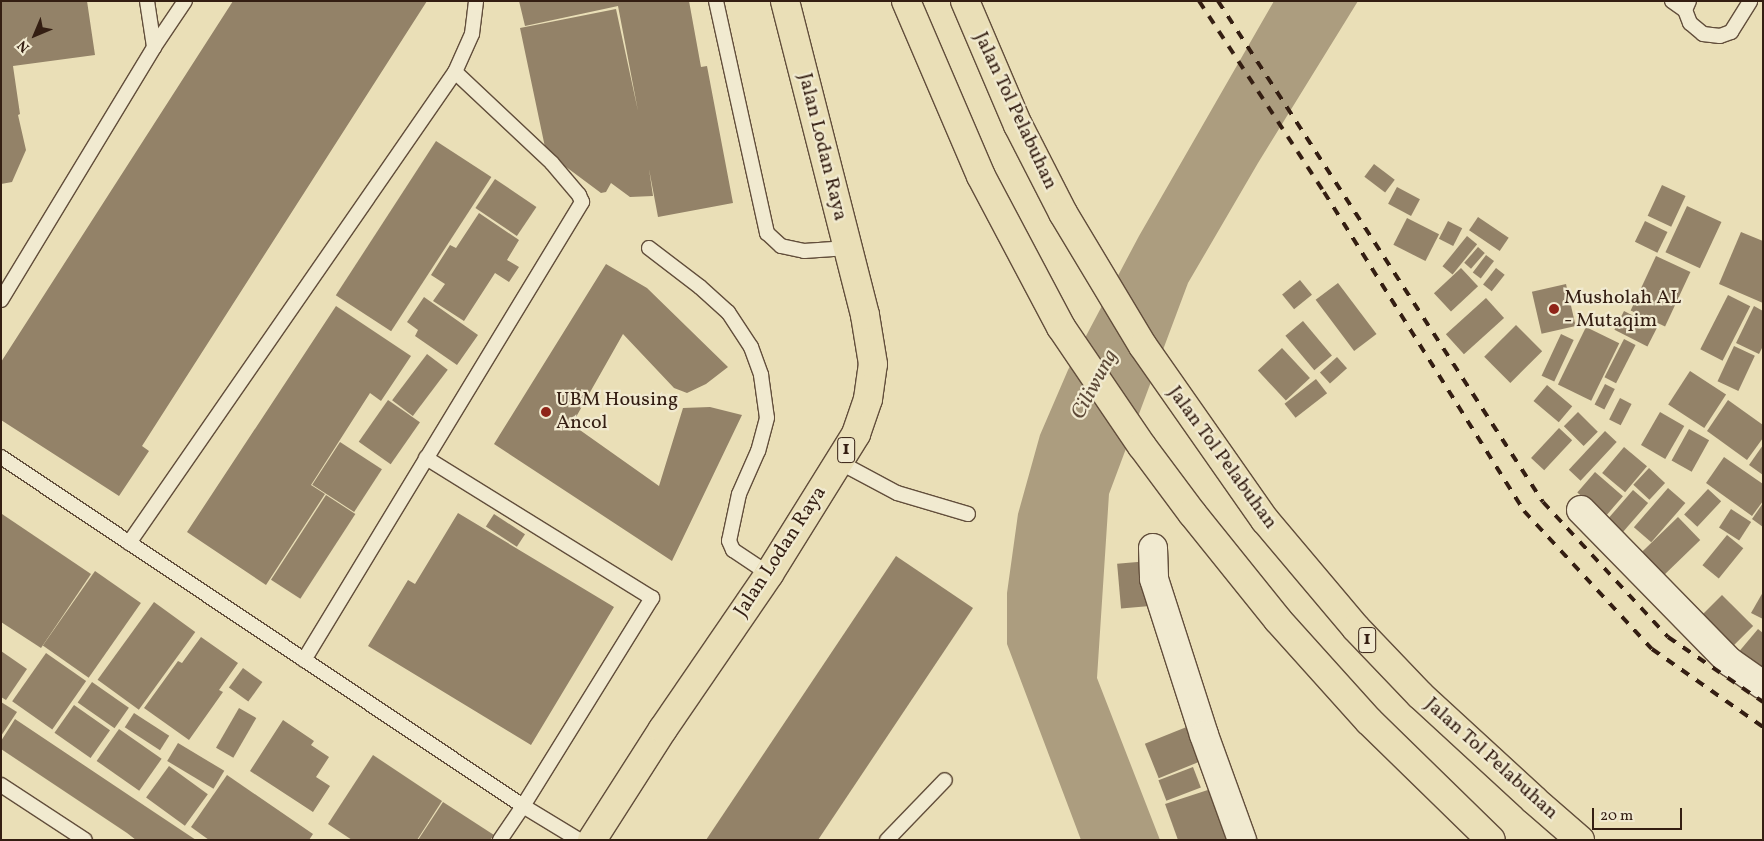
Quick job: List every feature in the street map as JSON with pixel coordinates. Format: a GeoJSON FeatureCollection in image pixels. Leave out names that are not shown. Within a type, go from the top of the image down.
{"type":"FeatureCollection","features":[{"type":"Feature","properties":{"kind":"highway","name":"Jalan Lodan Raya"},"geometry":{"type":"LineString","coordinates":[[592,840],[663,730],[769,574],[839,462],[859,425],[868,399],[872,364],[866,315],[785,1]]}},
{"type":"Feature","properties":{"kind":"highway"},"geometry":{"type":"LineString","coordinates":[[906,1],[981,176],[1062,327],[1142,446],[1192,513],[1278,620],[1369,721],[1491,840]]}},
{"type":"Feature","properties":{"kind":"highway","name":"Jalan Tol Pelabuhan"},"geometry":{"type":"LineString","coordinates":[[965,1],[1018,124],[1063,213],[1143,346],[1264,520],[1356,628],[1420,695],[1580,840]]}},
{"type":"Feature","properties":{"kind":"street"},"geometry":{"type":"LineString","coordinates":[[1581,510],[1730,662],[1763,685]]}},
{"type":"Feature","properties":{"kind":"street"},"geometry":{"type":"LineString","coordinates":[[1153,548],[1154,579],[1204,735],[1242,840]]}},
{"type":"Feature","properties":{"kind":"lane"},"geometry":{"type":"LineString","coordinates":[[147,1],[154,47]]}},
{"type":"Feature","properties":{"kind":"lane"},"geometry":{"type":"LineString","coordinates":[[1,300],[154,47],[185,1]]}},
{"type":"Feature","properties":{"kind":"lane"},"geometry":{"type":"LineString","coordinates":[[129,543],[455,72],[472,34],[476,1]]}},
{"type":"Feature","properties":{"kind":"lane"},"geometry":{"type":"LineString","coordinates":[[716,1],[767,234],[781,246],[804,251],[848,248]]}},
{"type":"Feature","properties":{"kind":"lane"},"geometry":{"type":"LineString","coordinates":[[1672,1],[1687,6],[1690,23],[1703,34],[1720,36],[1731,32],[1750,1]]}},
{"type":"Feature","properties":{"kind":"lane"},"geometry":{"type":"LineString","coordinates":[[304,660],[582,202],[579,195],[552,163],[455,72]]}},
{"type":"Feature","properties":{"kind":"lane"},"geometry":{"type":"LineString","coordinates":[[649,248],[700,287],[728,312],[751,347],[761,375],[767,418],[758,451],[739,494],[729,541],[733,550],[769,574]]}},
{"type":"Feature","properties":{"kind":"lane"},"geometry":{"type":"LineString","coordinates":[[1,457],[523,806],[579,840]]}},
{"type":"Feature","properties":{"kind":"lane"},"geometry":{"type":"LineString","coordinates":[[426,458],[652,598],[500,840]]}},
{"type":"Feature","properties":{"kind":"lane"},"geometry":{"type":"LineString","coordinates":[[839,462],[897,493],[968,514]]}},
{"type":"Feature","properties":{"kind":"lane"},"geometry":{"type":"LineString","coordinates":[[887,840],[945,780]]}},
{"type":"Feature","properties":{"kind":"lane"},"geometry":{"type":"LineString","coordinates":[[1,785],[85,840]]}},
{"type":"Feature","properties":{"kind":"water","name":"Ciliwung"},"geometry":{"type":"Polygon","coordinates":[[[1274,1],[1358,1],[1258,163],[1188,283],[1109,494],[1097,678],[1160,840],[1081,840],[1007,644],[1007,593],[1018,514],[1040,435],[1068,370],[1139,236],[1274,1]]]}},
{"type":"Feature","properties":{"kind":"building"},"geometry":{"type":"Polygon","coordinates":[[[1,1],[87,1],[95,55],[13,66],[20,114],[18,115],[26,150],[12,182],[1,184],[1,1]]]}},
{"type":"Feature","properties":{"kind":"building"},"geometry":{"type":"Polygon","coordinates":[[[233,1],[427,1],[142,446],[149,451],[119,496],[1,420],[1,362],[233,1]]]}},
{"type":"Feature","properties":{"kind":"building"},"geometry":{"type":"Polygon","coordinates":[[[519,1],[689,1],[701,67],[707,66],[733,203],[658,217],[649,169],[653,196],[630,197],[611,183],[606,192],[601,193],[546,152],[520,28],[616,9],[638,111],[618,6],[525,26],[519,1]]]}},
{"type":"Feature","properties":{"kind":"building"},"geometry":{"type":"Polygon","coordinates":[[[436,141],[491,177],[391,331],[336,295],[436,141]]]}},
{"type":"Feature","properties":{"kind":"building"},"geometry":{"type":"Polygon","coordinates":[[[1374,164],[1395,180],[1385,192],[1364,177],[1374,164]]]}},
{"type":"Feature","properties":{"kind":"building"},"geometry":{"type":"Polygon","coordinates":[[[495,179],[536,207],[517,236],[475,208],[495,179]]]}},
{"type":"Feature","properties":{"kind":"building"},"geometry":{"type":"Polygon","coordinates":[[[1662,185],[1686,196],[1671,227],[1648,216],[1662,185]]]}},
{"type":"Feature","properties":{"kind":"building"},"geometry":{"type":"Polygon","coordinates":[[[1397,187],[1420,199],[1411,216],[1388,204],[1397,187]]]}},
{"type":"Feature","properties":{"kind":"building"},"geometry":{"type":"Polygon","coordinates":[[[1687,206],[1721,222],[1700,268],[1665,252],[1687,206]]]}},
{"type":"Feature","properties":{"kind":"building"},"geometry":{"type":"Polygon","coordinates":[[[479,213],[519,240],[507,260],[519,267],[509,282],[495,273],[464,321],[433,301],[445,284],[431,275],[450,245],[456,248],[479,213]]]}},
{"type":"Feature","properties":{"kind":"building"},"geometry":{"type":"Polygon","coordinates":[[[1478,217],[1509,238],[1500,251],[1469,230],[1478,217]]]}},
{"type":"Feature","properties":{"kind":"building"},"geometry":{"type":"Polygon","coordinates":[[[1407,218],[1439,234],[1425,261],[1393,245],[1407,218]]]}},
{"type":"Feature","properties":{"kind":"building"},"geometry":{"type":"Polygon","coordinates":[[[1448,221],[1462,228],[1453,246],[1439,239],[1448,221]]]}},
{"type":"Feature","properties":{"kind":"building"},"geometry":{"type":"Polygon","coordinates":[[[1645,221],[1667,232],[1657,253],[1635,242],[1645,221]]]}},
{"type":"Feature","properties":{"kind":"building"},"geometry":{"type":"Polygon","coordinates":[[[1741,232],[1763,241],[1763,303],[1719,284],[1741,232]]]}},
{"type":"Feature","properties":{"kind":"building"},"geometry":{"type":"Polygon","coordinates":[[[1467,236],[1477,244],[1453,274],[1442,266],[1467,236]]]}},
{"type":"Feature","properties":{"kind":"building"},"geometry":{"type":"Polygon","coordinates":[[[1478,247],[1485,253],[1471,269],[1464,263],[1478,247]]]}},
{"type":"Feature","properties":{"kind":"building"},"geometry":{"type":"Polygon","coordinates":[[[1486,255],[1494,261],[1481,279],[1473,273],[1486,255]]]}},
{"type":"Feature","properties":{"kind":"building"},"geometry":{"type":"Polygon","coordinates":[[[1656,256],[1690,272],[1665,326],[1631,310],[1656,256]]]}},
{"type":"Feature","properties":{"kind":"building","name":"UBM Housing Ancol"},"geometry":{"type":"Polygon","coordinates":[[[606,264],[647,288],[728,367],[706,384],[687,393],[674,388],[623,334],[576,417],[577,428],[659,486],[683,408],[710,407],[742,415],[672,561],[494,444],[606,264]]]}},
{"type":"Feature","properties":{"kind":"building"},"geometry":{"type":"Polygon","coordinates":[[[1461,268],[1478,286],[1451,312],[1434,293],[1461,268]]]}},
{"type":"Feature","properties":{"kind":"building"},"geometry":{"type":"Polygon","coordinates":[[[1496,268],[1505,275],[1492,291],[1483,285],[1496,268]]]}},
{"type":"Feature","properties":{"kind":"building"},"geometry":{"type":"Polygon","coordinates":[[[1300,280],[1312,295],[1294,309],[1282,294],[1300,280]]]}},
{"type":"Feature","properties":{"kind":"building"},"geometry":{"type":"Polygon","coordinates":[[[1338,283],[1377,334],[1354,351],[1316,300],[1338,283]]]}},
{"type":"Feature","properties":{"kind":"building","name":"Musholah AL - Mutaqim"},"geometry":{"type":"Polygon","coordinates":[[[1566,284],[1576,326],[1542,334],[1532,292],[1566,284]]]}},
{"type":"Feature","properties":{"kind":"building"},"geometry":{"type":"Polygon","coordinates":[[[1728,295],[1750,306],[1723,361],[1700,349],[1728,295]]]}},
{"type":"Feature","properties":{"kind":"building"},"geometry":{"type":"Polygon","coordinates":[[[424,297],[478,335],[457,365],[415,336],[418,330],[407,322],[424,297]]]}},
{"type":"Feature","properties":{"kind":"building"},"geometry":{"type":"Polygon","coordinates":[[[1486,298],[1504,318],[1464,354],[1446,334],[1486,298]]]}},
{"type":"Feature","properties":{"kind":"building"},"geometry":{"type":"Polygon","coordinates":[[[336,306],[411,356],[381,401],[370,393],[311,485],[325,494],[266,585],[187,532],[336,306]]]}},
{"type":"Feature","properties":{"kind":"building"},"geometry":{"type":"Polygon","coordinates":[[[1754,306],[1763,311],[1763,346],[1759,354],[1736,343],[1754,306]]]}},
{"type":"Feature","properties":{"kind":"building"},"geometry":{"type":"Polygon","coordinates":[[[1624,311],[1657,328],[1647,347],[1614,330],[1624,311]]]}},
{"type":"Feature","properties":{"kind":"building"},"geometry":{"type":"Polygon","coordinates":[[[1303,321],[1332,355],[1314,370],[1285,336],[1303,321]]]}},
{"type":"Feature","properties":{"kind":"building"},"geometry":{"type":"Polygon","coordinates":[[[1516,325],[1542,351],[1510,383],[1484,357],[1516,325]]]}},
{"type":"Feature","properties":{"kind":"building"},"geometry":{"type":"Polygon","coordinates":[[[1586,327],[1619,343],[1591,401],[1558,385],[1586,327]]]}},
{"type":"Feature","properties":{"kind":"building"},"geometry":{"type":"Polygon","coordinates":[[[1561,334],[1574,340],[1554,382],[1542,376],[1561,334]]]}},
{"type":"Feature","properties":{"kind":"building"},"geometry":{"type":"Polygon","coordinates":[[[1624,339],[1636,345],[1616,383],[1604,377],[1624,339]]]}},
{"type":"Feature","properties":{"kind":"building"},"geometry":{"type":"Polygon","coordinates":[[[1734,346],[1755,356],[1738,391],[1718,381],[1734,346]]]}},
{"type":"Feature","properties":{"kind":"building"},"geometry":{"type":"Polygon","coordinates":[[[1282,348],[1310,378],[1286,400],[1258,371],[1282,348]]]}},
{"type":"Feature","properties":{"kind":"building"},"geometry":{"type":"Polygon","coordinates":[[[427,354],[448,370],[413,416],[392,400],[427,354]]]}},
{"type":"Feature","properties":{"kind":"building"},"geometry":{"type":"Polygon","coordinates":[[[1337,357],[1347,368],[1330,384],[1320,372],[1337,357]]]}},
{"type":"Feature","properties":{"kind":"building"},"geometry":{"type":"Polygon","coordinates":[[[1690,371],[1726,394],[1704,428],[1668,405],[1690,371]]]}},
{"type":"Feature","properties":{"kind":"building"},"geometry":{"type":"Polygon","coordinates":[[[1316,379],[1327,393],[1296,418],[1284,404],[1316,379]]]}},
{"type":"Feature","properties":{"kind":"building"},"geometry":{"type":"Polygon","coordinates":[[[1605,384],[1615,389],[1604,409],[1595,404],[1605,384]]]}},
{"type":"Feature","properties":{"kind":"building"},"geometry":{"type":"Polygon","coordinates":[[[1547,385],[1572,406],[1559,422],[1534,401],[1547,385]]]}},
{"type":"Feature","properties":{"kind":"building"},"geometry":{"type":"Polygon","coordinates":[[[1620,398],[1632,404],[1621,425],[1609,419],[1620,398]]]}},
{"type":"Feature","properties":{"kind":"building"},"geometry":{"type":"Polygon","coordinates":[[[388,400],[420,422],[391,464],[359,442],[388,400]]]}},
{"type":"Feature","properties":{"kind":"building"},"geometry":{"type":"Polygon","coordinates":[[[1728,400],[1763,425],[1763,438],[1747,460],[1707,431],[1728,400]]]}},
{"type":"Feature","properties":{"kind":"building"},"geometry":{"type":"Polygon","coordinates":[[[1578,412],[1598,432],[1584,446],[1564,426],[1578,412]]]}},
{"type":"Feature","properties":{"kind":"building"},"geometry":{"type":"Polygon","coordinates":[[[1660,412],[1684,426],[1665,459],[1641,445],[1660,412]]]}},
{"type":"Feature","properties":{"kind":"building"},"geometry":{"type":"Polygon","coordinates":[[[1559,428],[1572,440],[1544,470],[1531,458],[1559,428]]]}},
{"type":"Feature","properties":{"kind":"building"},"geometry":{"type":"Polygon","coordinates":[[[1689,429],[1709,440],[1692,472],[1672,460],[1689,429]]]}},
{"type":"Feature","properties":{"kind":"building"},"geometry":{"type":"Polygon","coordinates":[[[1605,431],[1617,442],[1581,481],[1569,470],[1605,431]]]}},
{"type":"Feature","properties":{"kind":"building"},"geometry":{"type":"Polygon","coordinates":[[[340,442],[382,469],[354,512],[312,485],[340,442]]]}},
{"type":"Feature","properties":{"kind":"building"},"geometry":{"type":"Polygon","coordinates":[[[1763,445],[1763,475],[1749,465],[1763,445]]]}},
{"type":"Feature","properties":{"kind":"building"},"geometry":{"type":"Polygon","coordinates":[[[1624,447],[1647,466],[1625,492],[1602,473],[1624,447]]]}},
{"type":"Feature","properties":{"kind":"building"},"geometry":{"type":"Polygon","coordinates":[[[1724,457],[1763,484],[1763,501],[1752,516],[1706,483],[1724,457]]]}},
{"type":"Feature","properties":{"kind":"building"},"geometry":{"type":"Polygon","coordinates":[[[1649,468],[1665,483],[1649,500],[1633,485],[1649,468]]]}},
{"type":"Feature","properties":{"kind":"building"},"geometry":{"type":"Polygon","coordinates":[[[1595,472],[1623,496],[1605,517],[1577,492],[1595,472]]]}},
{"type":"Feature","properties":{"kind":"building"},"geometry":{"type":"Polygon","coordinates":[[[1668,488],[1685,503],[1651,542],[1634,527],[1668,488]]]}},
{"type":"Feature","properties":{"kind":"building"},"geometry":{"type":"Polygon","coordinates":[[[1708,489],[1721,501],[1697,527],[1684,515],[1708,489]]]}},
{"type":"Feature","properties":{"kind":"building"},"geometry":{"type":"Polygon","coordinates":[[[1633,490],[1648,503],[1615,541],[1600,528],[1633,490]]]}},
{"type":"Feature","properties":{"kind":"building"},"geometry":{"type":"Polygon","coordinates":[[[326,495],[355,514],[300,599],[271,580],[326,495]]]}},
{"type":"Feature","properties":{"kind":"building"},"geometry":{"type":"Polygon","coordinates":[[[1763,503],[1763,527],[1752,519],[1763,503]]]}},
{"type":"Feature","properties":{"kind":"building"},"geometry":{"type":"Polygon","coordinates":[[[1731,509],[1751,522],[1739,541],[1719,527],[1731,509]]]}},
{"type":"Feature","properties":{"kind":"building"},"geometry":{"type":"Polygon","coordinates":[[[458,513],[614,607],[531,745],[368,646],[408,580],[415,584],[458,513]]]}},
{"type":"Feature","properties":{"kind":"building"},"geometry":{"type":"Polygon","coordinates":[[[2,514],[91,574],[41,648],[1,622],[2,514]]]}},
{"type":"Feature","properties":{"kind":"building"},"geometry":{"type":"Polygon","coordinates":[[[494,514],[525,534],[517,547],[486,527],[494,514]]]}},
{"type":"Feature","properties":{"kind":"building"},"geometry":{"type":"Polygon","coordinates":[[[1678,517],[1700,540],[1660,579],[1638,556],[1678,517]]]}},
{"type":"Feature","properties":{"kind":"building"},"geometry":{"type":"Polygon","coordinates":[[[1727,535],[1743,548],[1719,579],[1702,565],[1727,535]]]}},
{"type":"Feature","properties":{"kind":"building"},"geometry":{"type":"Polygon","coordinates":[[[896,556],[973,608],[818,840],[706,840],[896,556]]]}},
{"type":"Feature","properties":{"kind":"building"},"geometry":{"type":"Polygon","coordinates":[[[1149,561],[1153,606],[1121,609],[1117,564],[1149,561]]]}},
{"type":"Feature","properties":{"kind":"building"},"geometry":{"type":"Polygon","coordinates":[[[95,571],[141,603],[89,678],[43,646],[95,571]]]}},
{"type":"Feature","properties":{"kind":"building"},"geometry":{"type":"Polygon","coordinates":[[[1763,592],[1763,619],[1751,613],[1763,592]]]}},
{"type":"Feature","properties":{"kind":"building"},"geometry":{"type":"Polygon","coordinates":[[[1722,595],[1753,626],[1728,651],[1697,620],[1722,595]]]}},
{"type":"Feature","properties":{"kind":"building"},"geometry":{"type":"Polygon","coordinates":[[[154,602],[195,632],[139,710],[98,680],[154,602]]]}},
{"type":"Feature","properties":{"kind":"building"},"geometry":{"type":"Polygon","coordinates":[[[1758,629],[1763,633],[1763,675],[1737,654],[1758,629]]]}},
{"type":"Feature","properties":{"kind":"building"},"geometry":{"type":"Polygon","coordinates":[[[201,637],[238,663],[219,690],[223,692],[189,740],[144,708],[178,661],[182,663],[201,637]]]}},
{"type":"Feature","properties":{"kind":"building"},"geometry":{"type":"Polygon","coordinates":[[[1,651],[27,669],[6,700],[1,697],[1,651]]]}},
{"type":"Feature","properties":{"kind":"building"},"geometry":{"type":"Polygon","coordinates":[[[46,653],[86,681],[52,729],[12,701],[46,653]]]}},
{"type":"Feature","properties":{"kind":"building"},"geometry":{"type":"Polygon","coordinates":[[[243,668],[262,682],[248,702],[229,687],[243,668]]]}},
{"type":"Feature","properties":{"kind":"building"},"geometry":{"type":"Polygon","coordinates":[[[92,682],[129,708],[115,728],[78,702],[92,682]]]}},
{"type":"Feature","properties":{"kind":"building"},"geometry":{"type":"Polygon","coordinates":[[[1,702],[17,712],[1,736],[1,702]]]}},
{"type":"Feature","properties":{"kind":"building"},"geometry":{"type":"Polygon","coordinates":[[[74,705],[110,730],[91,758],[54,733],[74,705]]]}},
{"type":"Feature","properties":{"kind":"building"},"geometry":{"type":"Polygon","coordinates":[[[239,708],[256,718],[233,758],[216,748],[239,708]]]}},
{"type":"Feature","properties":{"kind":"building"},"geometry":{"type":"Polygon","coordinates":[[[134,713],[169,736],[160,750],[125,727],[134,713]]]}},
{"type":"Feature","properties":{"kind":"building"},"geometry":{"type":"Polygon","coordinates":[[[15,719],[196,840],[136,840],[1,749],[1,741],[15,719]]]}},
{"type":"Feature","properties":{"kind":"building"},"geometry":{"type":"Polygon","coordinates":[[[283,720],[314,741],[311,745],[329,757],[316,777],[330,786],[313,812],[250,771],[283,720]]]}},
{"type":"Feature","properties":{"kind":"building"},"geometry":{"type":"Polygon","coordinates":[[[1194,724],[1208,758],[1159,778],[1145,744],[1194,724]]]}},
{"type":"Feature","properties":{"kind":"building"},"geometry":{"type":"Polygon","coordinates":[[[119,729],[162,759],[139,791],[97,761],[119,729]]]}},
{"type":"Feature","properties":{"kind":"building"},"geometry":{"type":"Polygon","coordinates":[[[178,743],[224,771],[213,789],[167,761],[178,743]]]}},
{"type":"Feature","properties":{"kind":"building"},"geometry":{"type":"Polygon","coordinates":[[[373,755],[442,801],[417,840],[352,840],[328,824],[373,755]]]}},
{"type":"Feature","properties":{"kind":"building"},"geometry":{"type":"Polygon","coordinates":[[[169,766],[208,794],[185,826],[146,798],[169,766]]]}},
{"type":"Feature","properties":{"kind":"building"},"geometry":{"type":"Polygon","coordinates":[[[1193,767],[1201,788],[1166,801],[1158,780],[1193,767]]]}},
{"type":"Feature","properties":{"kind":"building"},"geometry":{"type":"Polygon","coordinates":[[[227,775],[313,834],[309,840],[209,840],[191,827],[227,775]]]}},
{"type":"Feature","properties":{"kind":"building"},"geometry":{"type":"Polygon","coordinates":[[[1217,787],[1232,840],[1178,840],[1165,804],[1217,787]]]}},
{"type":"Feature","properties":{"kind":"building"},"geometry":{"type":"Polygon","coordinates":[[[443,802],[494,835],[490,840],[418,840],[443,802]]]}},
{"type":"Feature","properties":{"kind":"railway"},"geometry":{"type":"LineString","coordinates":[[1199,1],[1324,192],[1524,511],[1652,649],[1763,727]]}},
{"type":"Feature","properties":{"kind":"railway"},"geometry":{"type":"LineString","coordinates":[[1218,1],[1543,502],[1668,637],[1763,702]]}},
{"type":"Feature","properties":{"kind":"place","name":"Musholah AL - Mutaqim"},"geometry":{"type":"Point","coordinates":[1554,309]}},
{"type":"Feature","properties":{"kind":"place","name":"UBM Housing Ancol"},"geometry":{"type":"Point","coordinates":[546,412]}}]}
